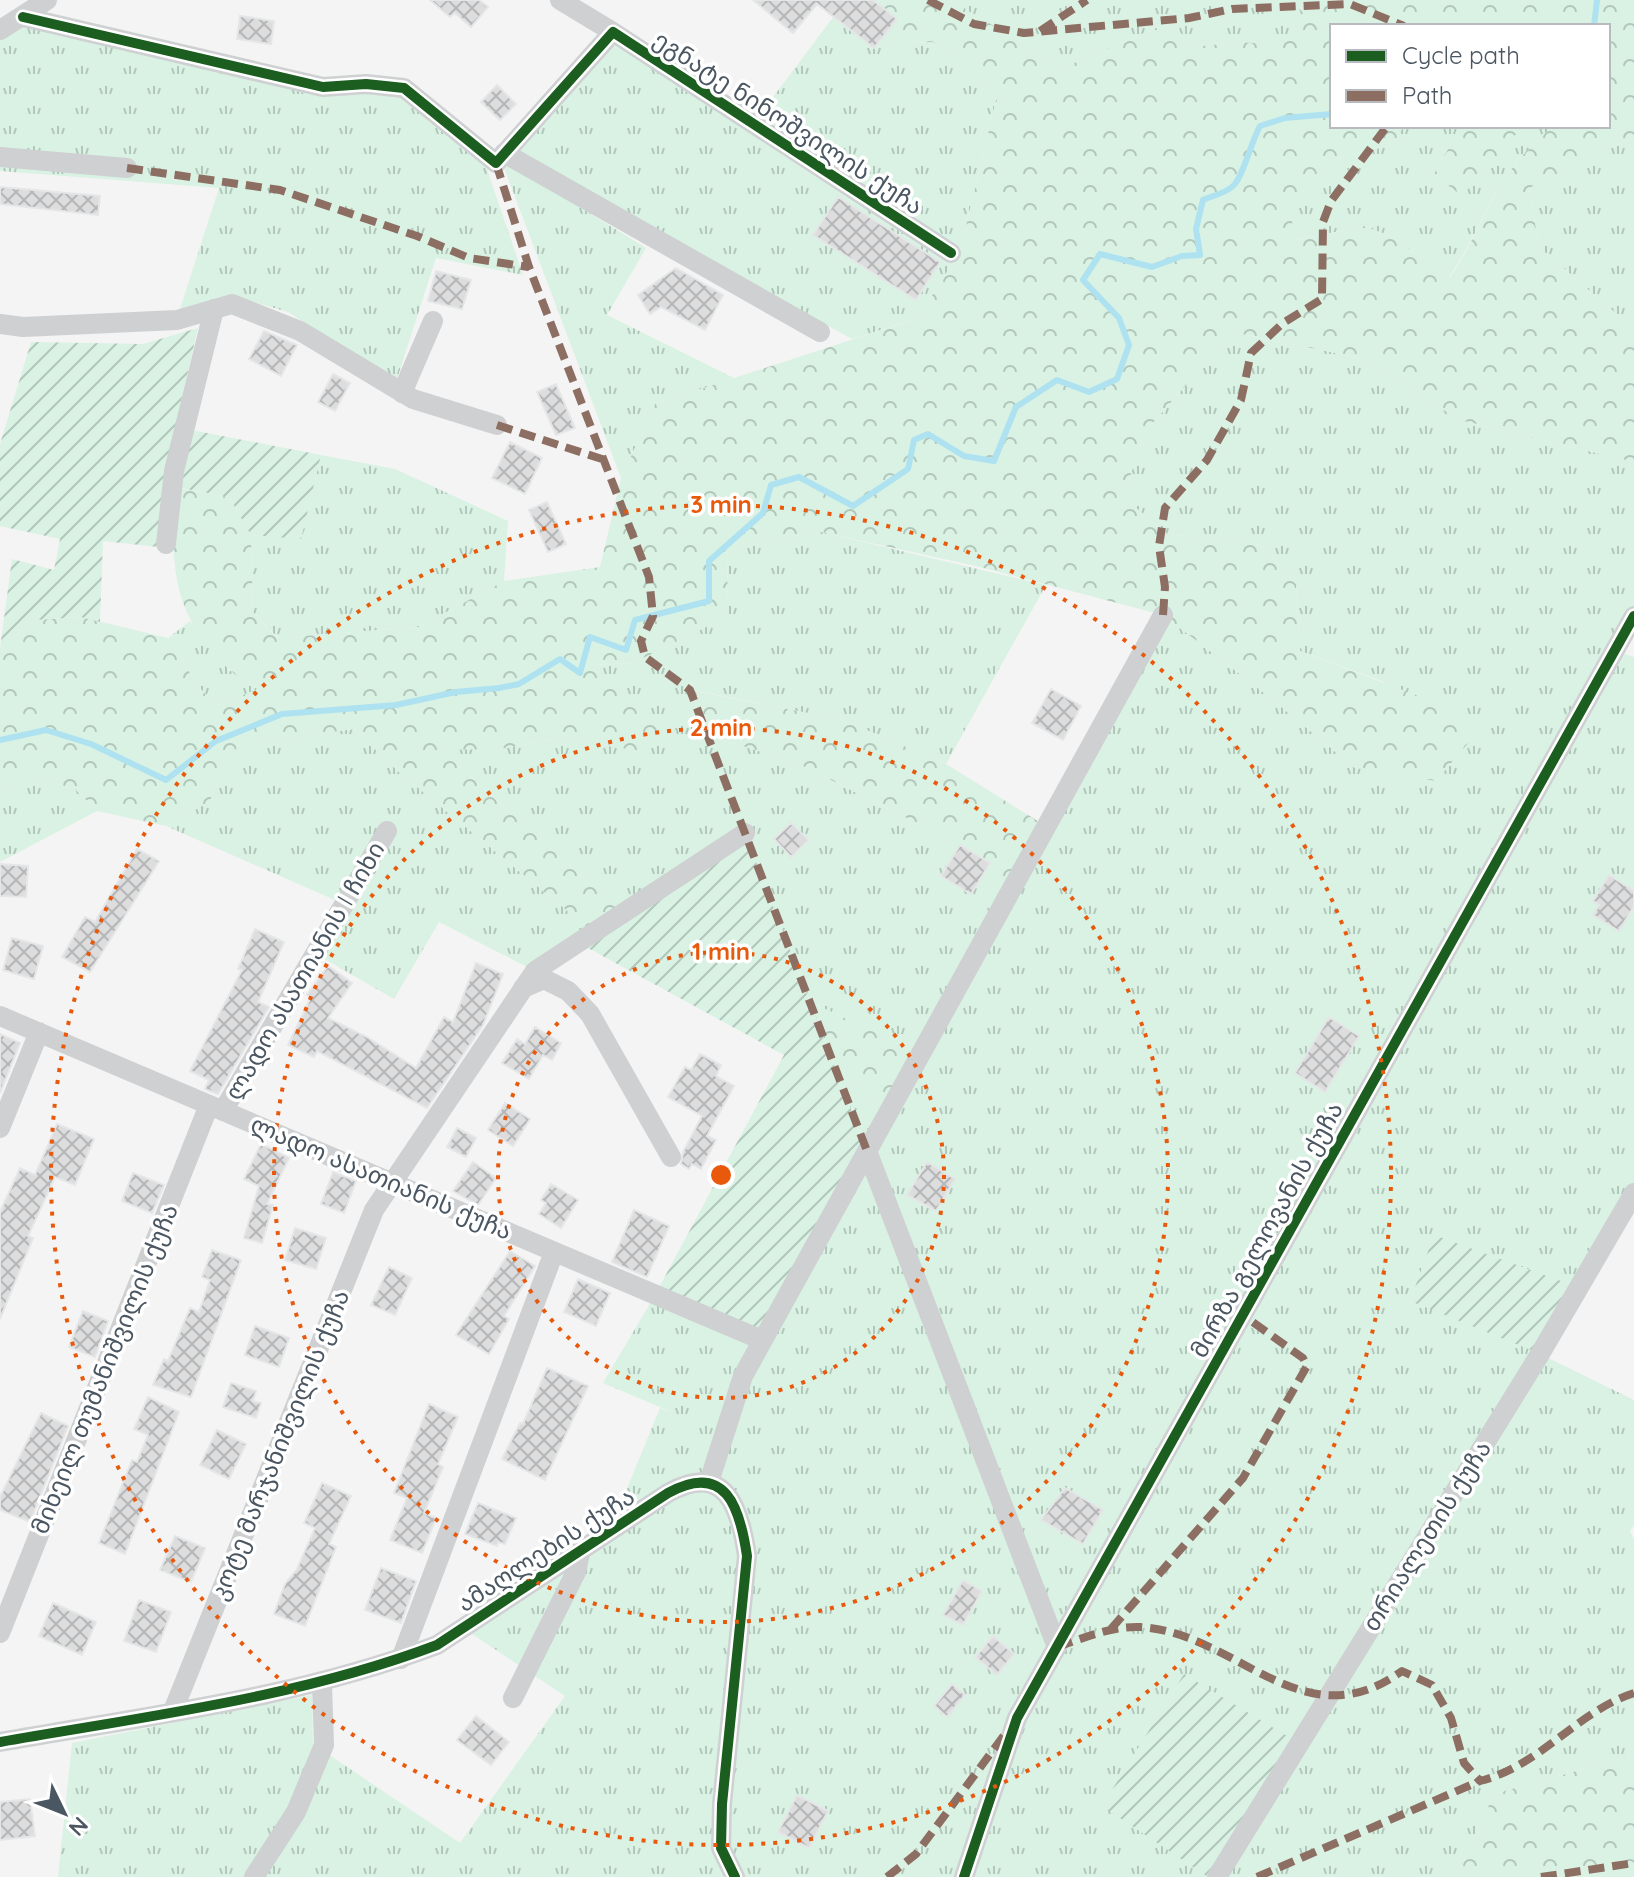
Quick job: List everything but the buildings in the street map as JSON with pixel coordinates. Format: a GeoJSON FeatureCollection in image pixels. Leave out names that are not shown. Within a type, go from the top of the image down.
{"type":"FeatureCollection","features":[{"type":"Feature","properties":{"kind":"street"},"geometry":{"type":"LineString","coordinates":[[0,30],[47,0]]}},
{"type":"Feature","properties":{"kind":"street","name":"ეგნატე ნინოშვილის ქუჩა"},"geometry":{"type":"LineString","coordinates":[[560,0],[951,253]]}},
{"type":"Feature","properties":{"kind":"street"},"geometry":{"type":"LineString","coordinates":[[23,17],[323,87],[366,84],[404,88],[496,163],[613,32]]}},
{"type":"Feature","properties":{"kind":"street"},"geometry":{"type":"LineString","coordinates":[[504,153],[820,332]]}},
{"type":"Feature","properties":{"kind":"street"},"geometry":{"type":"LineString","coordinates":[[0,157],[127,168]]}},
{"type":"Feature","properties":{"kind":"street"},"geometry":{"type":"LineString","coordinates":[[0,324],[23,327],[177,320],[232,304],[300,331],[402,393],[497,425]]}},
{"type":"Feature","properties":{"kind":"street"},"geometry":{"type":"LineString","coordinates":[[166,544],[174,471],[214,309]]}},
{"type":"Feature","properties":{"kind":"street"},"geometry":{"type":"LineString","coordinates":[[402,393],[433,321]]}},
{"type":"Feature","properties":{"kind":"street"},"geometry":{"type":"LineString","coordinates":[[735,1877],[721,1848],[722,1804],[747,1556],[742,1519],[732,1501],[709,1482],[743,1376],[1163,615]]}},
{"type":"Feature","properties":{"kind":"street","name":"მირზა გელოვანის ქუჩა"},"geometry":{"type":"LineString","coordinates":[[964,1877],[1017,1718],[1634,616]]}},
{"type":"Feature","properties":{"kind":"street","name":"ლადო ასათიანის I ჩიხი"},"geometry":{"type":"LineString","coordinates":[[216,1108],[387,831]]}},
{"type":"Feature","properties":{"kind":"street","name":"კოტე მარჯანიშვილის ქუჩა"},"geometry":{"type":"LineString","coordinates":[[173,1711],[374,1210],[535,971],[745,833]]}},
{"type":"Feature","properties":{"kind":"street"},"geometry":{"type":"LineString","coordinates":[[520,990],[544,979],[568,991],[590,1014],[671,1157]]}},
{"type":"Feature","properties":{"kind":"street","name":"ლადო ასათიანის ქუჩა"},"geometry":{"type":"LineString","coordinates":[[0,1016],[762,1340]]}},
{"type":"Feature","properties":{"kind":"street"},"geometry":{"type":"LineString","coordinates":[[0,1128],[39,1032]]}},
{"type":"Feature","properties":{"kind":"street","name":"მიხეილ თუმანიშვილის ქუჩა"},"geometry":{"type":"LineString","coordinates":[[0,1633],[216,1108]]}},
{"type":"Feature","properties":{"kind":"street"},"geometry":{"type":"LineString","coordinates":[[867,1151],[1057,1647]]}},
{"type":"Feature","properties":{"kind":"street","name":"თრიალეთის ქუჩა"},"geometry":{"type":"LineString","coordinates":[[1217,1877],[1540,1354],[1634,1193]]}},
{"type":"Feature","properties":{"kind":"street"},"geometry":{"type":"LineString","coordinates":[[401,1659],[554,1252]]}},
{"type":"Feature","properties":{"kind":"street","name":"ამაღლების ქუჩა"},"geometry":{"type":"LineString","coordinates":[[0,1742],[322,1684],[401,1659],[437,1645],[683,1484],[709,1482]]}},
{"type":"Feature","properties":{"kind":"street"},"geometry":{"type":"LineString","coordinates":[[513,1698],[576,1572],[580,1553]]}},
{"type":"Feature","properties":{"kind":"street"},"geometry":{"type":"LineString","coordinates":[[254,1877],[296,1812],[324,1745],[322,1684]]}},
{"type":"Feature","properties":{"kind":"green space"},"geometry":{"type":"Polygon","coordinates":[[[846,0],[949,0],[1065,67],[1170,22],[1193,47],[1240,42],[1280,45],[1309,18],[1290,0],[1634,0],[1634,136],[1529,188],[1539,247],[1634,329],[1634,462],[1460,420],[1361,358],[1232,332],[1145,432],[1123,497],[1167,534],[1262,545],[1296,584],[1300,651],[1450,708],[1475,735],[1436,781],[1355,768],[1163,615],[980,567],[821,532],[727,546],[728,616],[633,663],[592,665],[667,729],[639,751],[560,738],[499,749],[441,750],[622,913],[593,932],[399,772],[354,729],[238,745],[209,802],[166,826],[97,811],[75,789],[22,774],[0,794],[0,648],[35,620],[81,617],[168,638],[197,683],[218,705],[258,689],[231,671],[208,646],[184,605],[175,563],[173,487],[229,497],[251,535],[253,612],[277,638],[419,627],[504,581],[600,567],[621,478],[655,404],[918,318],[960,251],[997,96],[976,69],[933,42],[907,43],[843,4],[846,0]],[[1330,24],[1330,128],[1403,128],[1392,145],[1330,160],[1302,191],[1291,218],[1297,240],[1364,226],[1390,236],[1450,277],[1504,180],[1551,128],[1610,128],[1610,24],[1330,24]]]}},
{"type":"Feature","properties":{"kind":"green space"},"geometry":{"type":"Polygon","coordinates":[[[949,0],[1290,0],[1310,18],[1280,46],[1240,42],[1193,47],[1170,22],[1065,67],[949,0]]]}},
{"type":"Feature","properties":{"kind":"green space"},"geometry":{"type":"Polygon","coordinates":[[[843,4],[907,43],[933,42],[976,69],[997,96],[960,251],[918,318],[852,339],[515,153],[615,44],[758,117],[843,4]]]}},
{"type":"Feature","properties":{"kind":"green space"},"geometry":{"type":"Polygon","coordinates":[[[24,26],[323,97],[370,92],[405,96],[487,169],[523,275],[436,258],[396,382],[288,312],[234,296],[179,312],[219,188],[0,171],[0,39],[24,26]]]}},
{"type":"Feature","properties":{"kind":"green space"},"geometry":{"type":"Polygon","coordinates":[[[1403,128],[1460,128],[1434,174],[1519,128],[1551,128],[1522,156],[1504,180],[1449,277],[1390,236],[1364,226],[1296,240],[1291,218],[1302,191],[1330,160],[1392,145],[1403,128]]]}},
{"type":"Feature","properties":{"kind":"green space"},"geometry":{"type":"Polygon","coordinates":[[[1460,128],[1521,128],[1462,196],[1434,174],[1460,128]]]}},
{"type":"Feature","properties":{"kind":"green space"},"geometry":{"type":"Polygon","coordinates":[[[1634,136],[1634,329],[1539,247],[1529,187],[1634,136]]]}},
{"type":"Feature","properties":{"kind":"green space"},"geometry":{"type":"Polygon","coordinates":[[[507,162],[646,248],[607,315],[734,378],[655,404],[621,478],[503,165],[507,162]]]}},
{"type":"Feature","properties":{"kind":"green space"},"geometry":{"type":"Polygon","coordinates":[[[198,328],[164,475],[158,547],[103,541],[100,622],[81,617],[35,620],[0,648],[12,559],[54,570],[60,539],[0,526],[0,444],[31,342],[143,344],[198,328]]]}},
{"type":"Feature","properties":{"kind":"green space"},"geometry":{"type":"Polygon","coordinates":[[[1232,332],[1361,358],[1460,420],[1634,462],[1634,616],[1615,651],[1634,657],[1634,1193],[1540,1354],[1634,1400],[1634,1525],[1630,1531],[1634,1540],[1634,1755],[1494,1794],[1457,1877],[58,1877],[72,1743],[312,1695],[313,1744],[460,1843],[565,1696],[463,1628],[608,1535],[660,1408],[674,1413],[603,1383],[655,1295],[867,1151],[836,1070],[889,1111],[920,1053],[810,1002],[745,833],[622,913],[440,749],[499,749],[560,738],[640,751],[591,665],[633,663],[728,616],[727,546],[821,532],[1046,585],[946,764],[843,720],[692,690],[708,735],[799,764],[929,829],[1010,891],[1163,615],[1355,768],[1384,682],[1300,651],[1296,584],[1262,545],[1167,534],[1123,497],[1145,432],[1232,332]]]}},
{"type":"Feature","properties":{"kind":"green space"},"geometry":{"type":"Polygon","coordinates":[[[191,430],[321,455],[301,539],[251,535],[229,497],[181,488],[191,430]]]}},
{"type":"Feature","properties":{"kind":"green space"},"geometry":{"type":"Polygon","coordinates":[[[321,455],[395,469],[508,521],[504,581],[419,627],[278,638],[253,612],[251,535],[301,538],[321,455]]]}},
{"type":"Feature","properties":{"kind":"green space"},"geometry":{"type":"Polygon","coordinates":[[[190,621],[229,670],[258,689],[218,705],[210,699],[168,638],[190,621]]]}},
{"type":"Feature","properties":{"kind":"green space"},"geometry":{"type":"Polygon","coordinates":[[[690,690],[843,720],[946,764],[1046,826],[1010,891],[929,829],[799,764],[708,735],[690,690]]]}},
{"type":"Feature","properties":{"kind":"green space"},"geometry":{"type":"Polygon","coordinates":[[[354,729],[399,772],[593,932],[535,971],[439,922],[394,999],[316,954],[344,904],[166,826],[209,802],[238,745],[354,729]]]}},
{"type":"Feature","properties":{"kind":"green space"},"geometry":{"type":"Polygon","coordinates":[[[22,774],[75,789],[97,811],[0,862],[0,794],[22,774]]]}},
{"type":"Feature","properties":{"kind":"green space"},"geometry":{"type":"Polygon","coordinates":[[[745,833],[867,1151],[762,1340],[655,1295],[784,1055],[577,942],[745,833]]]}},
{"type":"Feature","properties":{"kind":"green space"},"geometry":{"type":"Polygon","coordinates":[[[810,1002],[921,1053],[889,1111],[836,1070],[810,1002]]]}},
{"type":"Feature","properties":{"kind":"green space"},"geometry":{"type":"Polygon","coordinates":[[[1434,1235],[1583,1289],[1536,1352],[1410,1301],[1434,1235]]]}},
{"type":"Feature","properties":{"kind":"green space"},"geometry":{"type":"Polygon","coordinates":[[[1184,1674],[1297,1742],[1208,1877],[1102,1806],[1184,1674]]]}},
{"type":"Feature","properties":{"kind":"green space"},"geometry":{"type":"Polygon","coordinates":[[[1634,1755],[1634,1877],[1457,1877],[1494,1794],[1634,1755]]]}},
{"type":"Feature","properties":{"kind":"waterway"},"geometry":{"type":"LineString","coordinates":[[1594,24],[1597,0]]}},
{"type":"Feature","properties":{"kind":"waterway"},"geometry":{"type":"LineString","coordinates":[[0,740],[46,730],[91,744],[166,780],[216,741],[282,714],[396,705],[456,692],[499,688],[519,684],[560,659],[580,673],[590,637],[626,650],[635,620],[709,601],[709,561],[763,513],[771,485],[799,477],[853,506],[908,469],[914,440],[928,434],[964,456],[994,461],[1016,407],[1057,380],[1089,392],[1117,379],[1129,345],[1119,318],[1083,280],[1100,254],[1152,267],[1182,256],[1200,255],[1196,229],[1203,200],[1233,186],[1260,126],[1285,118],[1330,114]]}},
{"type":"Feature","properties":{"kind":"marked path"},"geometry":{"type":"LineString","coordinates":[[928,0],[974,24],[1024,33],[1189,18],[1232,9],[1350,4],[1399,24]]}},
{"type":"Feature","properties":{"kind":"marked path"},"geometry":{"type":"LineString","coordinates":[[1040,31],[1087,0]]}},
{"type":"Feature","properties":{"kind":"marked path"},"geometry":{"type":"LineString","coordinates":[[1163,615],[1165,587],[1159,546],[1165,508],[1207,460],[1241,400],[1251,353],[1283,323],[1322,299],[1323,222],[1331,201],[1386,128]]}},
{"type":"Feature","properties":{"kind":"marked path"},"geometry":{"type":"LineString","coordinates":[[496,163],[529,267],[649,577],[653,616],[641,641],[645,657],[690,690],[867,1151]]}},
{"type":"Feature","properties":{"kind":"marked path"},"geometry":{"type":"LineString","coordinates":[[127,168],[280,190],[417,236],[469,258],[529,267]]}},
{"type":"Feature","properties":{"kind":"marked path"},"geometry":{"type":"LineString","coordinates":[[497,425],[605,460]]}},
{"type":"Feature","properties":{"kind":"marked path"},"geometry":{"type":"LineString","coordinates":[[1111,1629],[1243,1478],[1307,1366],[1303,1358],[1243,1315]]}},
{"type":"Feature","properties":{"kind":"marked path"},"geometry":{"type":"LineString","coordinates":[[1057,1647],[1087,1636],[1140,1627],[1176,1634],[1301,1690],[1333,1695],[1366,1690],[1402,1671],[1432,1685],[1451,1718],[1464,1763],[1480,1781],[1522,1763],[1594,1713],[1634,1693]]}},
{"type":"Feature","properties":{"kind":"marked path"},"geometry":{"type":"LineString","coordinates":[[887,1877],[916,1854],[1005,1734]]}},
{"type":"Feature","properties":{"kind":"marked path"},"geometry":{"type":"LineString","coordinates":[[1257,1877],[1480,1781]]}},
{"type":"Feature","properties":{"kind":"marked path"},"geometry":{"type":"LineString","coordinates":[[1541,1877],[1634,1863]]}},
{"type":"Feature","properties":{"kind":"cycle path"},"geometry":{"type":"LineString","coordinates":[[23,17],[323,87],[366,84],[404,88],[496,163],[613,32],[951,253]]}},
{"type":"Feature","properties":{"kind":"cycle path"},"geometry":{"type":"LineString","coordinates":[[964,1877],[1017,1718],[1634,616]]}},
{"type":"Feature","properties":{"kind":"cycle path"},"geometry":{"type":"LineString","coordinates":[[0,1742],[276,1692],[330,1679],[437,1645],[668,1493],[704,1483],[717,1486],[727,1494],[740,1521],[747,1556],[722,1804],[721,1848],[735,1877]]}}]}
